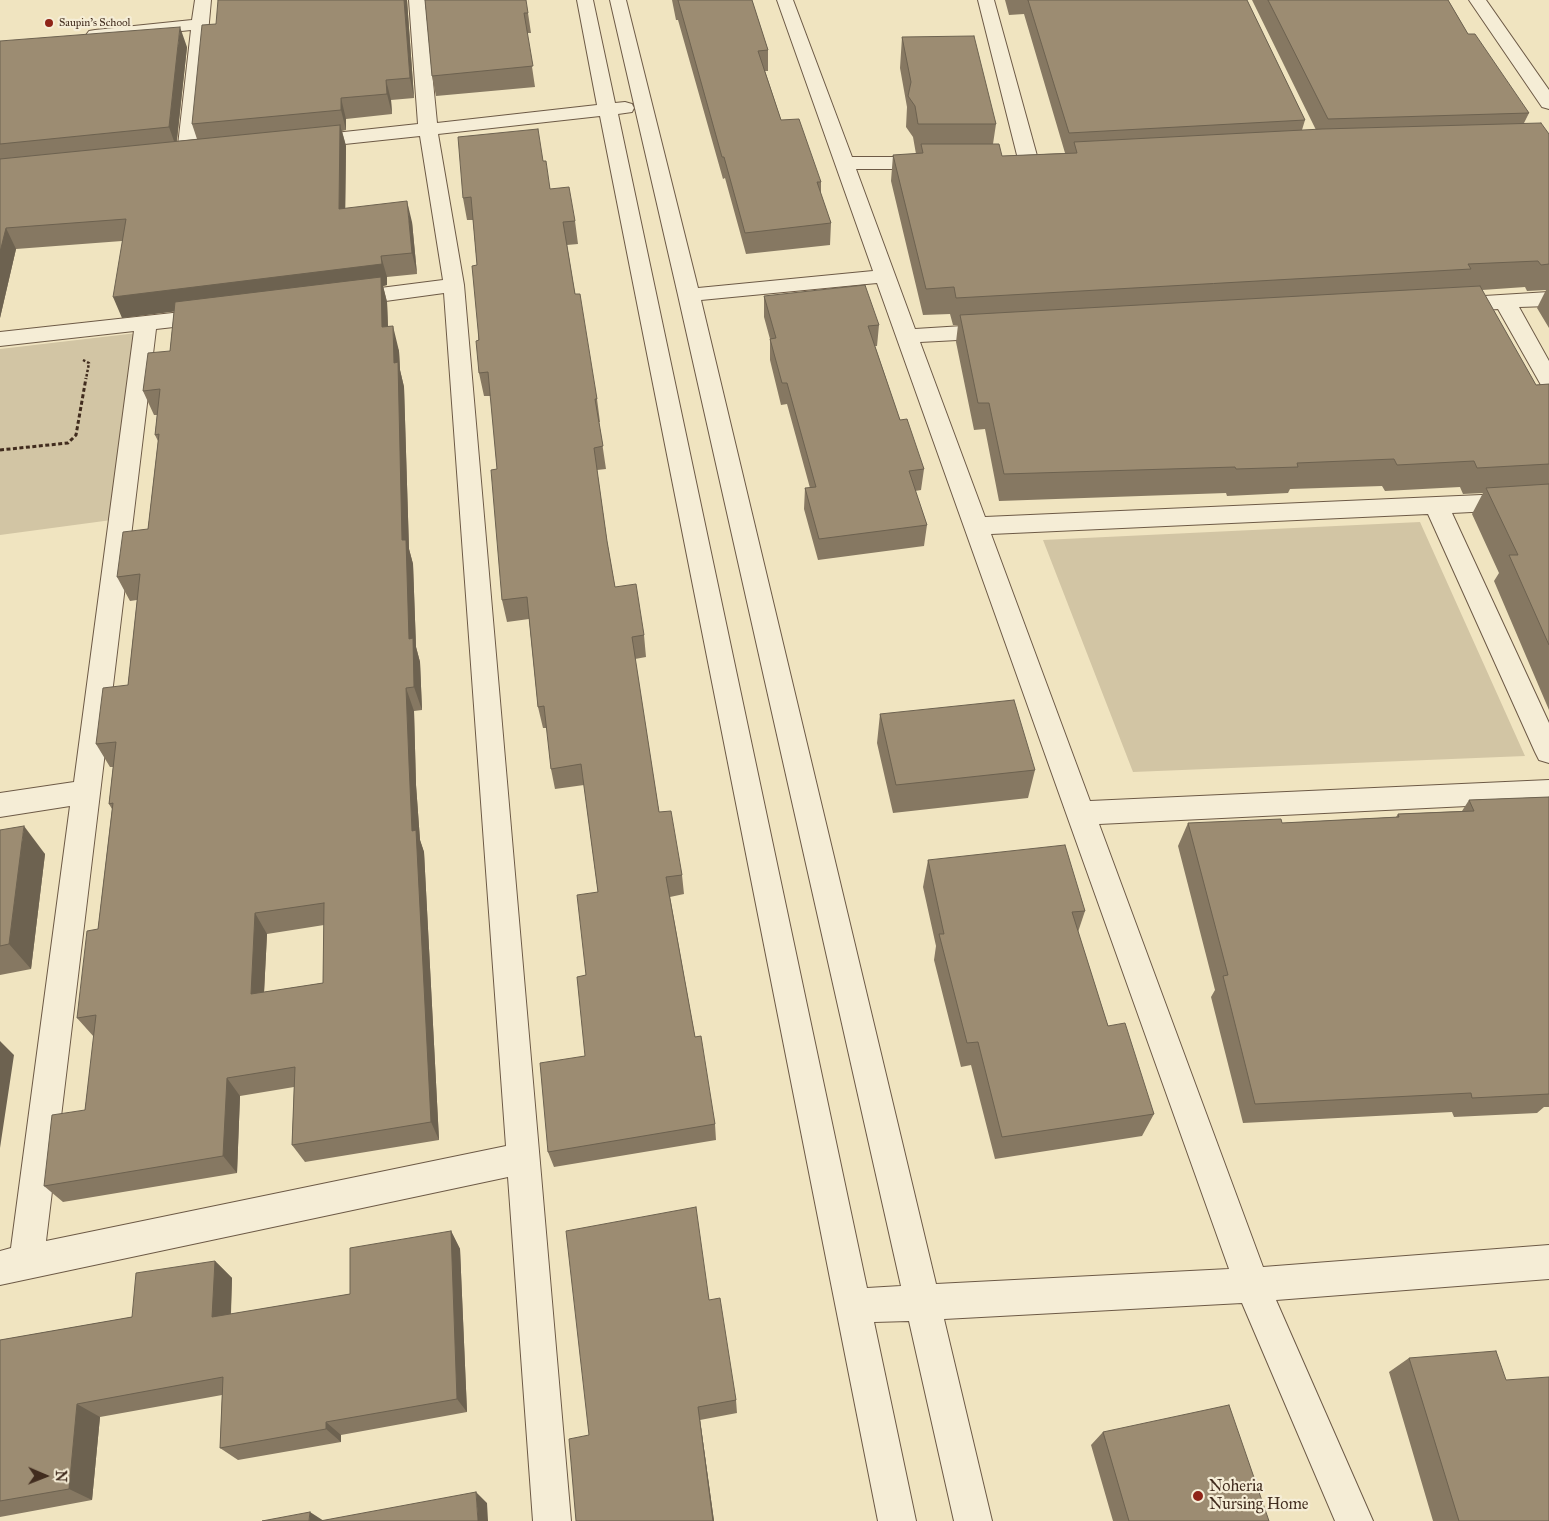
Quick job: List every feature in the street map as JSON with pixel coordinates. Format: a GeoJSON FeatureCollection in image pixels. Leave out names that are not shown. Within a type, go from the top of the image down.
{"type":"FeatureCollection","features":[{"type":"Feature","properties":{"kind":"street"},"geometry":{"type":"LineString","coordinates":[[187,154],[203,0]]}},
{"type":"Feature","properties":{"kind":"street"},"geometry":{"type":"LineString","coordinates":[[417,0],[428,130],[454,286],[552,1521]]}},
{"type":"Feature","properties":{"kind":"street"},"geometry":{"type":"LineString","coordinates":[[585,0],[897,1521]]}},
{"type":"Feature","properties":{"kind":"street"},"geometry":{"type":"LineString","coordinates":[[618,0],[689,295],[973,1521]]}},
{"type":"Feature","properties":{"kind":"street"},"geometry":{"type":"LineString","coordinates":[[784,0],[1252,1285],[1354,1521]]}},
{"type":"Feature","properties":{"kind":"street"},"geometry":{"type":"LineString","coordinates":[[986,0],[1030,163]]}},
{"type":"Feature","properties":{"kind":"street"},"geometry":{"type":"LineString","coordinates":[[1477,0],[1549,103]]}},
{"type":"Feature","properties":{"kind":"street"},"geometry":{"type":"LineString","coordinates":[[76,36],[200,24]]}},
{"type":"Feature","properties":{"kind":"street"},"geometry":{"type":"LineString","coordinates":[[293,144],[643,106]]}},
{"type":"Feature","properties":{"kind":"street"},"geometry":{"type":"LineString","coordinates":[[168,156],[207,152]]}},
{"type":"Feature","properties":{"kind":"street"},"geometry":{"type":"LineString","coordinates":[[1010,163],[1049,162]]}},
{"type":"Feature","properties":{"kind":"street"},"geometry":{"type":"LineString","coordinates":[[844,163],[951,163]]}},
{"type":"Feature","properties":{"kind":"street"},"geometry":{"type":"LineString","coordinates":[[689,295],[884,276]]}},
{"type":"Feature","properties":{"kind":"street"},"geometry":{"type":"LineString","coordinates":[[329,301],[454,286]]}},
{"type":"Feature","properties":{"kind":"street"},"geometry":{"type":"LineString","coordinates":[[1435,306],[1549,299]]}},
{"type":"Feature","properties":{"kind":"street"},"geometry":{"type":"LineString","coordinates":[[1505,302],[1549,380]]}},
{"type":"Feature","properties":{"kind":"street"},"geometry":{"type":"LineString","coordinates":[[0,338],[146,324],[233,313]]}},
{"type":"Feature","properties":{"kind":"street"},"geometry":{"type":"LineString","coordinates":[[146,324],[86,792],[13,1266],[523,1158]]}},
{"type":"Feature","properties":{"kind":"street"},"geometry":{"type":"LineString","coordinates":[[907,336],[1016,330]]}},
{"type":"Feature","properties":{"kind":"street"},"geometry":{"type":"LineString","coordinates":[[976,526],[1549,500]]}},
{"type":"Feature","properties":{"kind":"street"},"geometry":{"type":"LineString","coordinates":[[1436,505],[1549,752]]}},
{"type":"Feature","properties":{"kind":"street"},"geometry":{"type":"LineString","coordinates":[[1080,813],[1549,791]]}},
{"type":"Feature","properties":{"kind":"street"},"geometry":{"type":"LineString","coordinates":[[0,805],[86,792]]}},
{"type":"Feature","properties":{"kind":"street"},"geometry":{"type":"LineString","coordinates":[[853,1306],[1252,1285],[1549,1262]]}},
{"type":"Feature","properties":{"kind":"path"},"geometry":{"type":"LineString","coordinates":[[0,450],[68,443],[76,435],[89,363]]}},
{"type":"Feature","properties":{"kind":"shaded area"},"geometry":{"type":"Polygon","coordinates":[[[137,333],[119,519],[0,535],[0,349],[137,333]]]}},
{"type":"Feature","properties":{"kind":"shaded area"},"geometry":{"type":"Polygon","coordinates":[[[1420,522],[1525,756],[1133,772],[1043,540],[1420,522]]]}},
{"type":"Feature","properties":{"kind":"building"},"geometry":{"type":"Polygon","coordinates":[[[218,0],[404,0],[410,78],[386,80],[387,94],[341,98],[341,110],[192,124],[202,25],[216,24],[218,0]]]}},
{"type":"Feature","properties":{"kind":"building"},"geometry":{"type":"Polygon","coordinates":[[[425,0],[526,0],[528,13],[524,13],[533,66],[432,76],[425,0]]]}},
{"type":"Feature","properties":{"kind":"building"},"geometry":{"type":"Polygon","coordinates":[[[678,0],[752,0],[768,50],[758,51],[781,120],[799,119],[821,182],[817,182],[831,223],[745,233],[678,0]]]}},
{"type":"Feature","properties":{"kind":"building"},"geometry":{"type":"Polygon","coordinates":[[[1028,0],[1247,0],[1305,120],[1069,133],[1028,0]]]}},
{"type":"Feature","properties":{"kind":"building"},"geometry":{"type":"Polygon","coordinates":[[[1268,0],[1448,0],[1468,34],[1475,34],[1529,113],[1328,119],[1268,0]]]}},
{"type":"Feature","properties":{"kind":"building"},"geometry":{"type":"Polygon","coordinates":[[[180,27],[169,127],[0,144],[0,41],[180,27]]]}},
{"type":"Feature","properties":{"kind":"building"},"geometry":{"type":"Polygon","coordinates":[[[974,36],[996,124],[918,124],[915,106],[908,96],[911,82],[902,37],[974,36]]]}},
{"type":"Feature","properties":{"kind":"building"},"geometry":{"type":"Polygon","coordinates":[[[1541,123],[1549,134],[1549,264],[1541,265],[1538,261],[1468,264],[1471,269],[956,298],[954,287],[926,289],[893,155],[923,153],[921,144],[999,144],[1002,156],[1077,153],[1074,142],[1322,129],[1541,123]]]}},
{"type":"Feature","properties":{"kind":"building"},"geometry":{"type":"Polygon","coordinates":[[[340,125],[339,209],[407,201],[412,253],[381,256],[382,264],[113,297],[126,219],[6,228],[0,252],[0,159],[340,125]]]}},
{"type":"Feature","properties":{"kind":"building"},"geometry":{"type":"Polygon","coordinates":[[[538,129],[543,161],[546,161],[550,189],[569,187],[575,221],[563,222],[575,294],[580,294],[597,399],[595,399],[603,446],[594,448],[607,541],[615,587],[636,584],[644,635],[632,637],[659,812],[671,811],[682,875],[666,877],[695,1037],[701,1036],[715,1124],[548,1152],[540,1063],[585,1056],[577,977],[586,975],[577,895],[598,892],[581,764],[551,769],[544,706],[538,707],[527,597],[502,600],[491,470],[497,469],[488,372],[479,373],[476,341],[479,340],[472,266],[477,265],[471,197],[463,198],[458,137],[538,129]]]}},
{"type":"Feature","properties":{"kind":"building"},"geometry":{"type":"Polygon","coordinates":[[[381,277],[382,327],[393,326],[394,363],[398,362],[402,540],[406,540],[409,639],[413,638],[414,687],[406,688],[409,763],[412,831],[416,830],[431,1122],[292,1145],[295,1067],[227,1078],[223,1156],[44,1186],[52,1115],[85,1110],[96,1015],[77,1018],[87,931],[98,929],[113,803],[109,804],[116,742],[96,744],[103,688],[128,685],[140,574],[117,577],[123,532],[148,529],[159,434],[155,435],[160,389],[143,391],[148,353],[170,351],[175,302],[381,277]],[[324,903],[255,913],[251,994],[323,983],[324,903]]]}},
{"type":"Feature","properties":{"kind":"building"},"geometry":{"type":"Polygon","coordinates":[[[865,285],[879,325],[868,326],[900,420],[907,419],[924,469],[909,471],[927,525],[819,539],[805,488],[816,487],[787,383],[782,383],[770,339],[776,338],[764,296],[865,285]]]}},
{"type":"Feature","properties":{"kind":"building"},"geometry":{"type":"Polygon","coordinates":[[[1480,286],[1536,385],[1549,384],[1549,464],[1477,468],[1474,461],[1397,465],[1394,459],[1297,463],[1298,467],[1004,474],[989,403],[978,403],[960,315],[1480,286]]]}},
{"type":"Feature","properties":{"kind":"building"},"geometry":{"type":"Polygon","coordinates":[[[1549,484],[1549,645],[1509,555],[1518,555],[1486,488],[1549,484]]]}},
{"type":"Feature","properties":{"kind":"building"},"geometry":{"type":"Polygon","coordinates":[[[1014,700],[1035,770],[896,785],[880,714],[1014,700]]]}},
{"type":"Feature","properties":{"kind":"building"},"geometry":{"type":"Polygon","coordinates":[[[1549,797],[1549,1094],[1472,1098],[1471,1093],[1255,1104],[1223,976],[1228,975],[1188,823],[1281,819],[1282,823],[1399,817],[1398,814],[1474,811],[1469,800],[1549,797]]]}},
{"type":"Feature","properties":{"kind":"building"},"geometry":{"type":"Polygon","coordinates":[[[24,826],[9,944],[0,946],[0,830],[24,826]]]}},
{"type":"Feature","properties":{"kind":"building"},"geometry":{"type":"Polygon","coordinates":[[[1065,845],[1085,911],[1072,912],[1108,1026],[1125,1023],[1154,1114],[1002,1137],[978,1042],[967,1043],[939,934],[944,934],[928,860],[1065,845]]]}},
{"type":"Feature","properties":{"kind":"building"},"geometry":{"type":"Polygon","coordinates":[[[696,1207],[709,1300],[720,1298],[736,1400],[698,1407],[713,1521],[576,1521],[569,1439],[589,1435],[566,1231],[696,1207]]]}},
{"type":"Feature","properties":{"kind":"building"},"geometry":{"type":"Polygon","coordinates":[[[451,1231],[457,1399],[326,1422],[326,1429],[220,1448],[223,1377],[77,1404],[69,1489],[0,1501],[0,1340],[132,1317],[136,1273],[215,1261],[212,1317],[350,1294],[350,1248],[451,1231]]]}},
{"type":"Feature","properties":{"kind":"building"},"geometry":{"type":"Polygon","coordinates":[[[1496,1351],[1506,1380],[1549,1377],[1549,1521],[1459,1521],[1409,1358],[1496,1351]]]}},
{"type":"Feature","properties":{"kind":"building"},"geometry":{"type":"Polygon","coordinates":[[[1229,1405],[1269,1521],[1129,1521],[1103,1432],[1229,1405]]]}},
{"type":"Feature","properties":{"kind":"building"},"geometry":{"type":"Polygon","coordinates":[[[476,1492],[478,1521],[320,1521],[476,1492]]]}},
{"type":"Feature","properties":{"kind":"building"},"geometry":{"type":"Polygon","coordinates":[[[310,1512],[309,1521],[262,1521],[310,1512]]]}},
{"type":"Feature","properties":{"kind":"place","name":"Saupin's School"},"geometry":{"type":"Point","coordinates":[49,23]}},
{"type":"Feature","properties":{"kind":"place","name":"Noheria Nursing Home"},"geometry":{"type":"Point","coordinates":[1198,1496]}}]}
